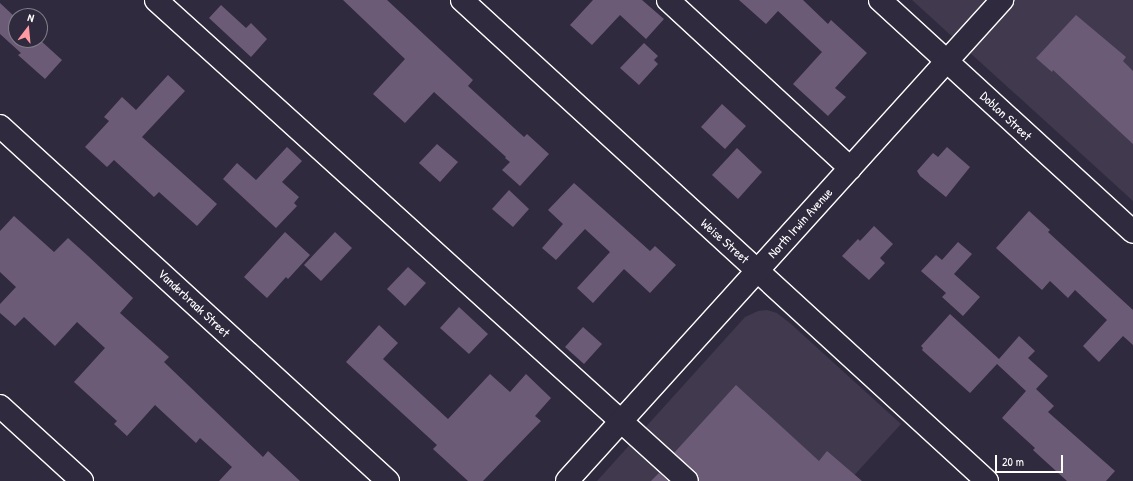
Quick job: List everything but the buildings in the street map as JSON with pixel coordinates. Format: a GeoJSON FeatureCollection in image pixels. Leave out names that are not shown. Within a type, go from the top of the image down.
{"type":"FeatureCollection","features":[{"type":"Feature","properties":{"kind":"street"},"geometry":{"type":"LineString","coordinates":[[156,0],[687,481]]}},
{"type":"Feature","properties":{"kind":"street","name":"Weise Street"},"geometry":{"type":"LineString","coordinates":[[462,0],[987,481]]}},
{"type":"Feature","properties":{"kind":"street"},"geometry":{"type":"LineString","coordinates":[[668,0],[850,168]]}},
{"type":"Feature","properties":{"kind":"street","name":"Doblon Street"},"geometry":{"type":"LineString","coordinates":[[880,0],[1133,232]]}},
{"type":"Feature","properties":{"kind":"street","name":"North Irwin Avenue"},"geometry":{"type":"LineString","coordinates":[[567,481],[1002,0]]}},
{"type":"Feature","properties":{"kind":"street","name":"Vanderbraak Street"},"geometry":{"type":"LineString","coordinates":[[0,126],[388,481]]}},
{"type":"Feature","properties":{"kind":"street"},"geometry":{"type":"LineString","coordinates":[[0,406],[82,481]]}},
{"type":"Feature","properties":{"kind":"shaded area"},"geometry":{"type":"Polygon","coordinates":[[[912,0],[1133,0],[1133,201],[912,0]]]}},
{"type":"Feature","properties":{"kind":"shaded area"},"geometry":{"type":"Polygon","coordinates":[[[767,310],[777,313],[791,324],[901,424],[849,481],[597,481],[745,317],[758,311],[767,310]]]}}]}
